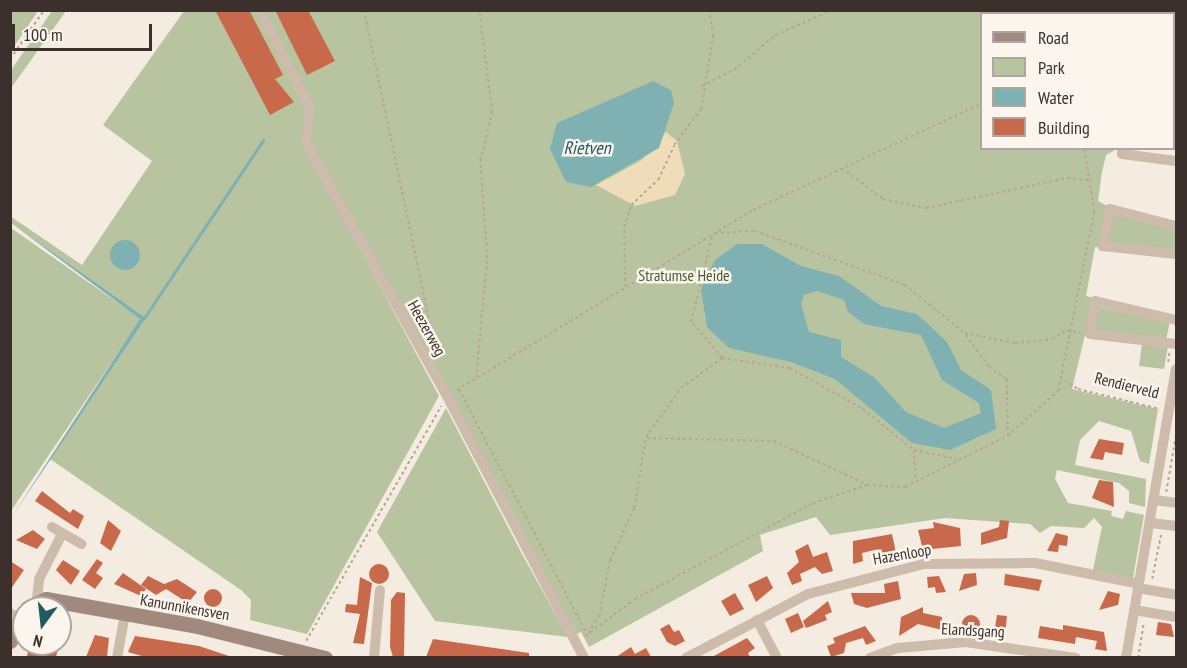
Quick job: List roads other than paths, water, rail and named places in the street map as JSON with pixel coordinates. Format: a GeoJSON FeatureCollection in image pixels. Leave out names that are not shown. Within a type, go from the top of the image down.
{"type":"FeatureCollection","features":[{"type":"Feature","properties":{"kind":"street","name":"Heezerweg"},"geometry":{"type":"LineString","coordinates":[[260,10],[310,109],[306,143],[447,396],[584,657]]}},
{"type":"Feature","properties":{"kind":"street"},"geometry":{"type":"LineString","coordinates":[[1123,150],[1122,154],[1176,161]]}},
{"type":"Feature","properties":{"kind":"street"},"geometry":{"type":"LineString","coordinates":[[1176,226],[1110,209],[1103,246],[1176,254]]}},
{"type":"Feature","properties":{"kind":"street"},"geometry":{"type":"LineString","coordinates":[[1176,320],[1095,301],[1090,334],[1176,344]]}},
{"type":"Feature","properties":{"kind":"street","name":"Rendierveld"},"geometry":{"type":"LineString","coordinates":[[1126,657],[1150,523],[1165,501],[1173,433],[1176,369]]}},
{"type":"Feature","properties":{"kind":"street"},"geometry":{"type":"LineString","coordinates":[[1150,523],[1176,526]]}},
{"type":"Feature","properties":{"kind":"street"},"geometry":{"type":"LineString","coordinates":[[52,527],[81,544]]}},
{"type":"Feature","properties":{"kind":"street"},"geometry":{"type":"LineString","coordinates":[[31,596],[62,534]]}},
{"type":"Feature","properties":{"kind":"street","name":"Hazenloop"},"geometry":{"type":"LineString","coordinates":[[686,657],[827,587],[924,564],[1017,562],[1139,586]]}},
{"type":"Feature","properties":{"kind":"street"},"geometry":{"type":"LineString","coordinates":[[1139,586],[1150,591],[1176,595]]}},
{"type":"Feature","properties":{"kind":"street"},"geometry":{"type":"LineString","coordinates":[[374,657],[380,590]]}},
{"type":"Feature","properties":{"kind":"street"},"geometry":{"type":"LineString","coordinates":[[1134,610],[1176,617]]}},
{"type":"Feature","properties":{"kind":"street","name":"Kanunnikensven"},"geometry":{"type":"LineString","coordinates":[[72,613],[125,615],[326,657]]}},
{"type":"Feature","properties":{"kind":"street"},"geometry":{"type":"LineString","coordinates":[[117,657],[125,615]]}},
{"type":"Feature","properties":{"kind":"street"},"geometry":{"type":"LineString","coordinates":[[757,620],[777,657]]}},
{"type":"Feature","properties":{"kind":"street","name":"Elandsgang"},"geometry":{"type":"LineString","coordinates":[[870,657],[898,648],[966,642],[1076,657]]}},
{"type":"Feature","properties":{"kind":"water","name":"Rietven"},"geometry":{"type":"Polygon","coordinates":[[[653,81],[671,90],[674,103],[659,148],[591,187],[566,182],[550,149],[557,123],[653,81]]]}},
{"type":"Feature","properties":{"kind":"water"},"geometry":{"type":"Polygon","coordinates":[[[11,223],[146,318],[11,518],[140,319],[11,223]]]}},
{"type":"Feature","properties":{"kind":"water"},"geometry":{"type":"Polygon","coordinates":[[[125,240],[131,241],[139,249],[139,261],[131,269],[125,270],[119,269],[111,261],[110,255],[111,249],[119,241],[125,240]]]}},
{"type":"Feature","properties":{"kind":"water"},"geometry":{"type":"Polygon","coordinates":[[[737,244],[762,244],[801,266],[839,276],[881,306],[917,314],[947,342],[961,370],[991,390],[996,429],[950,450],[912,443],[835,379],[791,362],[729,348],[707,327],[701,289],[715,260],[737,244]],[[817,291],[804,295],[801,304],[809,332],[841,340],[841,357],[874,377],[906,412],[944,428],[981,413],[979,403],[942,380],[921,335],[864,324],[848,312],[844,300],[817,291]]]}},
{"type":"Feature","properties":{"kind":"waterway"},"geometry":{"type":"LineString","coordinates":[[144,318],[263,140]]}},
{"type":"Feature","properties":{"kind":"park label","name":"Stratumse Heide"},"geometry":{"type":"Point","coordinates":[684,275]}}]}
